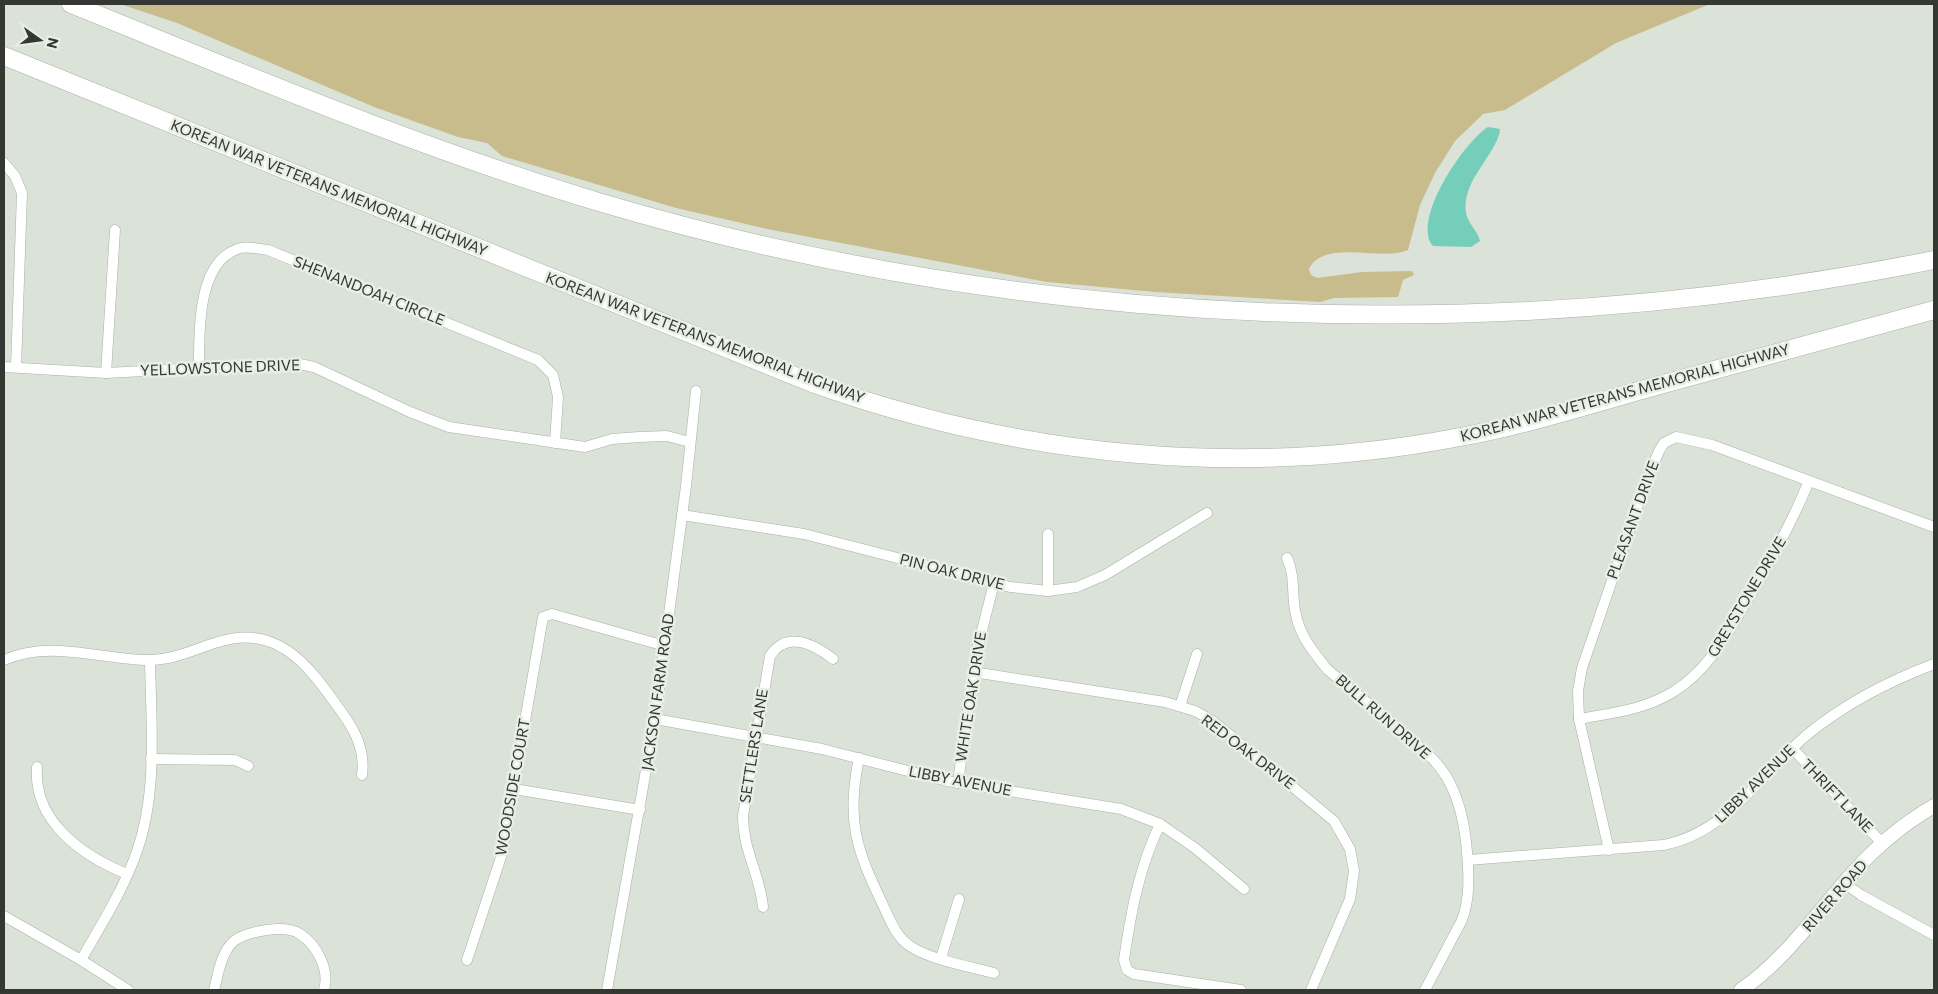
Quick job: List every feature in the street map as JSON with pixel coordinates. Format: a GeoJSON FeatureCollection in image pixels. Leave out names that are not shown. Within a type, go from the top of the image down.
{"type":"FeatureCollection","features":[{"type":"Feature","properties":{"kind":"highway"},"geometry":{"type":"LineString","coordinates":[[71,4],[379,128],[514,175],[606,204],[738,238],[940,280],[1190,307],[1304,313],[1476,312],[1551,309],[1717,294],[1872,272],[1934,260]]}},
{"type":"Feature","properties":{"kind":"highway","name":"KOREAN WAR VETERANS MEMORIAL HIGHWAY"},"geometry":{"type":"LineString","coordinates":[[4,56],[812,383],[878,405],[970,430],[1091,450],[1200,458],[1260,458],[1362,451],[1440,441],[1511,426],[1934,310]]}},
{"type":"Feature","properties":{"kind":"street"},"geometry":{"type":"LineString","coordinates":[[4,163],[15,176],[22,193],[16,368]]}},
{"type":"Feature","properties":{"kind":"street"},"geometry":{"type":"LineString","coordinates":[[106,372],[115,230]]}},
{"type":"Feature","properties":{"kind":"street","name":"SHENANDOAH CIRCLE"},"geometry":{"type":"LineString","coordinates":[[200,367],[199,330],[208,279],[224,256],[241,248],[261,249],[538,360],[553,375],[558,397],[554,443]]}},
{"type":"Feature","properties":{"kind":"street","name":"YELLOWSTONE DRIVE"},"geometry":{"type":"LineString","coordinates":[[4,367],[106,372],[295,363],[314,367],[410,412],[449,427],[585,447],[612,440],[667,436],[690,442]]}},
{"type":"Feature","properties":{"kind":"street","name":"JACKSON FARM ROAD"},"geometry":{"type":"LineString","coordinates":[[607,990],[655,719],[696,391]]}},
{"type":"Feature","properties":{"kind":"street","name":"PLEASANT DRIVE"},"geometry":{"type":"LineString","coordinates":[[1609,850],[1579,720],[1578,691],[1586,651],[1645,484],[1664,443],[1670,439],[1683,436],[1712,445],[1934,527]]}},
{"type":"Feature","properties":{"kind":"street","name":"GREYSTONE DRIVE"},"geometry":{"type":"LineString","coordinates":[[1579,720],[1636,708],[1658,700],[1686,683],[1700,671],[1723,642],[1758,582],[1784,536],[1809,481]]}},
{"type":"Feature","properties":{"kind":"street","name":"PIN OAK DRIVE"},"geometry":{"type":"LineString","coordinates":[[682,515],[804,534],[994,583],[1029,591],[1048,591],[1076,587],[1105,576],[1206,513]]}},
{"type":"Feature","properties":{"kind":"street"},"geometry":{"type":"LineString","coordinates":[[1048,534],[1048,591]]}},
{"type":"Feature","properties":{"kind":"street","name":"BULL RUN DRIVE"},"geometry":{"type":"LineString","coordinates":[[1287,558],[1293,573],[1296,616],[1308,644],[1327,669],[1429,755],[1439,766],[1457,800],[1466,839],[1468,860],[1469,877],[1466,908],[1462,920],[1425,990]]}},
{"type":"Feature","properties":{"kind":"street","name":"WHITE OAK DRIVE"},"geometry":{"type":"LineString","coordinates":[[958,783],[973,672],[994,583]]}},
{"type":"Feature","properties":{"kind":"street","name":"WOODSIDE COURT"},"geometry":{"type":"LineString","coordinates":[[467,960],[498,867],[514,789],[542,620],[549,614],[665,646]]}},
{"type":"Feature","properties":{"kind":"street"},"geometry":{"type":"LineString","coordinates":[[4,660],[23,654],[50,650],[150,660],[176,657],[218,642],[241,638],[260,639],[285,648],[307,665],[348,720],[361,745],[362,775]]}},
{"type":"Feature","properties":{"kind":"street","name":"SETTLERS LANE"},"geometry":{"type":"LineString","coordinates":[[764,907],[762,892],[745,847],[743,816],[770,656],[777,647],[788,642],[804,642],[833,659]]}},
{"type":"Feature","properties":{"kind":"street"},"geometry":{"type":"LineString","coordinates":[[1180,706],[1197,654]]}},
{"type":"Feature","properties":{"kind":"street"},"geometry":{"type":"LineString","coordinates":[[81,960],[127,874],[142,832],[151,759],[150,660]]}},
{"type":"Feature","properties":{"kind":"street","name":"LIBBY AVENUE"},"geometry":{"type":"LineString","coordinates":[[1468,860],[1662,845],[1699,834],[1723,818],[1792,748],[1852,702],[1934,664]]}},
{"type":"Feature","properties":{"kind":"street","name":"RED OAK DRIVE"},"geometry":{"type":"LineString","coordinates":[[973,672],[1180,706],[1213,721],[1334,820],[1346,838],[1353,860],[1354,871],[1350,899],[1311,990]]}},
{"type":"Feature","properties":{"kind":"street","name":"LIBBY AVENUE"},"geometry":{"type":"LineString","coordinates":[[655,719],[756,736],[859,758],[958,783],[1097,804],[1143,816],[1160,824],[1195,848],[1244,888]]}},
{"type":"Feature","properties":{"kind":"street","name":"THRIFT LANE"},"geometry":{"type":"LineString","coordinates":[[1792,748],[1882,843]]}},
{"type":"Feature","properties":{"kind":"street"},"geometry":{"type":"LineString","coordinates":[[859,758],[852,812],[859,852],[899,935],[911,948],[994,973]]}},
{"type":"Feature","properties":{"kind":"street"},"geometry":{"type":"LineString","coordinates":[[151,759],[234,760],[248,766]]}},
{"type":"Feature","properties":{"kind":"street"},"geometry":{"type":"LineString","coordinates":[[37,767],[37,786],[40,796],[62,833],[86,854],[127,874]]}},
{"type":"Feature","properties":{"kind":"street"},"geometry":{"type":"LineString","coordinates":[[514,789],[640,810]]}},
{"type":"Feature","properties":{"kind":"street","name":"RIVER ROAD"},"geometry":{"type":"LineString","coordinates":[[1740,990],[1784,955],[1844,883],[1882,843],[1911,820],[1934,806]]}},
{"type":"Feature","properties":{"kind":"street"},"geometry":{"type":"LineString","coordinates":[[1160,824],[1146,855],[1136,885],[1124,960],[1126,968],[1134,974],[1240,990]]}},
{"type":"Feature","properties":{"kind":"street"},"geometry":{"type":"LineString","coordinates":[[1844,883],[1934,935]]}},
{"type":"Feature","properties":{"kind":"street"},"geometry":{"type":"LineString","coordinates":[[941,958],[959,899]]}},
{"type":"Feature","properties":{"kind":"street"},"geometry":{"type":"LineString","coordinates":[[4,916],[81,960],[128,990]]}},
{"type":"Feature","properties":{"kind":"street"},"geometry":{"type":"LineString","coordinates":[[214,990],[223,956],[233,942],[255,931],[278,929],[299,932],[311,943],[326,974],[324,990]]}},
{"type":"Feature","properties":{"kind":"shaded area"},"geometry":{"type":"Polygon","coordinates":[[[120,4],[1710,4],[1616,43],[1505,110],[1483,114],[1455,141],[1435,173],[1420,205],[1408,250],[1383,254],[1354,252],[1327,255],[1316,260],[1309,269],[1311,275],[1317,278],[1362,272],[1412,271],[1414,275],[1403,280],[1398,297],[1334,298],[1320,302],[1155,292],[1047,282],[767,229],[676,208],[502,156],[487,143],[458,137],[374,107],[177,23],[120,4]]]}},
{"type":"Feature","properties":{"kind":"shaded area"},"geometry":{"type":"Polygon","coordinates":[[[1488,127],[1500,129],[1499,135],[1495,145],[1472,182],[1466,202],[1467,217],[1480,241],[1471,247],[1433,246],[1428,234],[1429,219],[1434,201],[1454,164],[1466,148],[1488,127]]]}}]}
